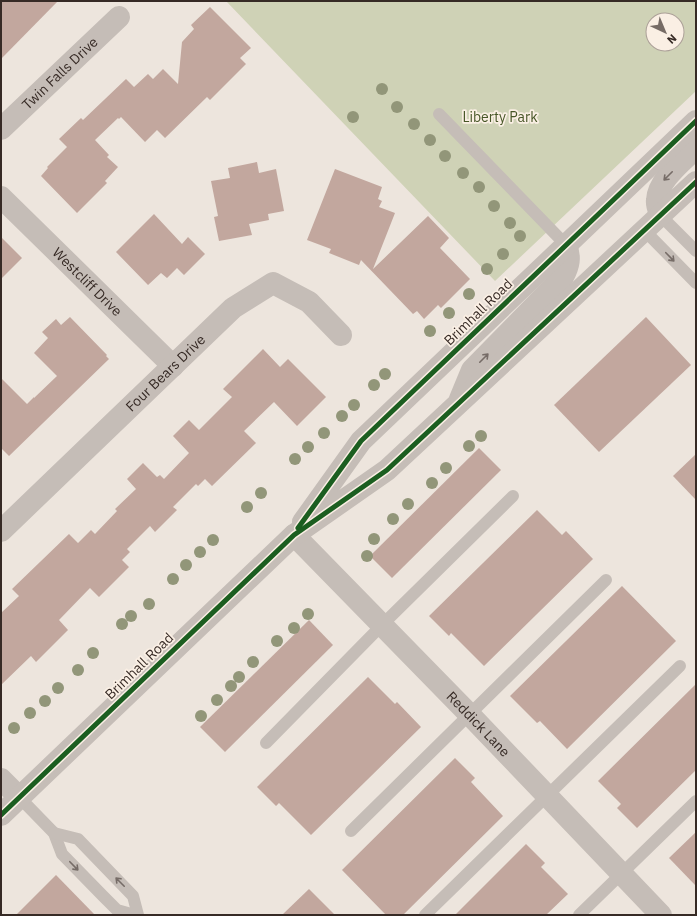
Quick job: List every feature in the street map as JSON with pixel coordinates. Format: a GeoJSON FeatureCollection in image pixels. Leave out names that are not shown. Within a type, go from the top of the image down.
{"type":"FeatureCollection","features":[{"type":"Feature","properties":{"kind":"street","name":"Twin Falls Drive"},"geometry":{"type":"LineString","coordinates":[[1,129],[119,17]]}},
{"type":"Feature","properties":{"kind":"street","name":"Brimhall Road"},"geometry":{"type":"LineString","coordinates":[[294,535],[361,441],[696,121]]}},
{"type":"Feature","properties":{"kind":"street"},"geometry":{"type":"LineString","coordinates":[[661,216],[657,206],[658,190],[663,182],[696,148]]}},
{"type":"Feature","properties":{"kind":"street","name":"Brimhall Road"},"geometry":{"type":"LineString","coordinates":[[1,815],[294,535],[387,470],[696,182]]}},
{"type":"Feature","properties":{"kind":"street","name":"Westcliff Drive"},"geometry":{"type":"LineString","coordinates":[[1,197],[173,366]]}},
{"type":"Feature","properties":{"kind":"street"},"geometry":{"type":"LineString","coordinates":[[458,404],[472,370],[563,277],[568,268],[569,258],[566,245]]}},
{"type":"Feature","properties":{"kind":"street","name":"Four Bears Drive"},"geometry":{"type":"LineString","coordinates":[[1,530],[233,308],[273,283],[309,302],[341,335]]}},
{"type":"Feature","properties":{"kind":"street","name":"Reddick Lane"},"geometry":{"type":"LineString","coordinates":[[294,535],[469,714],[661,915]]}},
{"type":"Feature","properties":{"kind":"street"},"geometry":{"type":"LineString","coordinates":[[1,778],[19,798]]}},
{"type":"Feature","properties":{"kind":"lane"},"geometry":{"type":"LineString","coordinates":[[439,114],[566,245]]}},
{"type":"Feature","properties":{"kind":"lane"},"geometry":{"type":"LineString","coordinates":[[661,216],[696,251]]}},
{"type":"Feature","properties":{"kind":"lane"},"geometry":{"type":"LineString","coordinates":[[645,231],[696,283]]}},
{"type":"Feature","properties":{"kind":"lane"},"geometry":{"type":"LineString","coordinates":[[266,743],[512,496]]}},
{"type":"Feature","properties":{"kind":"lane"},"geometry":{"type":"LineString","coordinates":[[351,831],[606,580]]}},
{"type":"Feature","properties":{"kind":"lane"},"geometry":{"type":"LineString","coordinates":[[425,915],[548,797],[680,666]]}},
{"type":"Feature","properties":{"kind":"lane"},"geometry":{"type":"LineString","coordinates":[[19,798],[54,834],[62,854],[117,910],[137,915],[133,896],[78,839],[54,834]]}},
{"type":"Feature","properties":{"kind":"lane"},"geometry":{"type":"LineString","coordinates":[[579,915],[696,801]]}},
{"type":"Feature","properties":{"kind":"lane"},"geometry":{"type":"LineString","coordinates":[[93,885],[108,870]]}},
{"type":"Feature","properties":{"kind":"green space","name":"Liberty Park"},"geometry":{"type":"Polygon","coordinates":[[[226,1],[696,1],[696,91],[495,281],[226,1]]]}},
{"type":"Feature","properties":{"kind":"building"},"geometry":{"type":"Polygon","coordinates":[[[1,1],[58,1],[1,59],[1,1]]]}},
{"type":"Feature","properties":{"kind":"building"},"geometry":{"type":"Polygon","coordinates":[[[210,7],[251,48],[240,58],[246,64],[210,100],[207,97],[165,138],[157,130],[145,142],[121,117],[119,119],[118,118],[95,140],[109,155],[107,157],[118,167],[105,181],[107,183],[77,213],[41,176],[48,168],[47,167],[67,147],[59,139],[81,118],[83,120],[126,79],[134,87],[148,74],[153,79],[163,69],[178,84],[182,42],[194,29],[191,25],[210,7]]]}},
{"type":"Feature","properties":{"kind":"building"},"geometry":{"type":"Polygon","coordinates":[[[257,162],[259,173],[276,169],[284,211],[268,214],[269,220],[249,224],[252,235],[219,241],[214,217],[218,216],[211,181],[230,178],[228,168],[257,162]]]}},
{"type":"Feature","properties":{"kind":"building"},"geometry":{"type":"Polygon","coordinates":[[[335,169],[382,187],[378,199],[382,201],[379,207],[395,213],[373,269],[428,216],[449,238],[440,248],[470,279],[441,308],[438,305],[424,319],[417,311],[413,314],[361,260],[359,265],[329,253],[331,249],[307,240],[335,169]]]}},
{"type":"Feature","properties":{"kind":"building"},"geometry":{"type":"Polygon","coordinates":[[[154,214],[182,244],[188,237],[205,254],[184,275],[177,268],[167,278],[161,273],[148,285],[116,252],[154,214]]]}},
{"type":"Feature","properties":{"kind":"building"},"geometry":{"type":"Polygon","coordinates":[[[1,237],[22,258],[1,279],[1,237]]]}},
{"type":"Feature","properties":{"kind":"building"},"geometry":{"type":"Polygon","coordinates":[[[70,317],[107,355],[106,356],[109,359],[9,456],[1,448],[1,378],[27,404],[34,398],[57,376],[34,353],[48,338],[42,332],[56,319],[61,325],[70,317]]]}},
{"type":"Feature","properties":{"kind":"building"},"geometry":{"type":"Polygon","coordinates":[[[646,317],[691,365],[599,452],[554,405],[646,317]]]}},
{"type":"Feature","properties":{"kind":"building"},"geometry":{"type":"Polygon","coordinates":[[[263,349],[280,367],[288,359],[326,397],[297,426],[274,402],[244,431],[256,443],[212,486],[205,479],[198,486],[196,484],[173,507],[177,510],[155,532],[150,526],[127,549],[130,552],[122,560],[129,567],[99,597],[90,588],[59,620],[68,630],[36,662],[31,656],[1,685],[1,613],[19,596],[12,589],[69,534],[78,543],[91,530],[95,534],[117,511],[115,509],[136,489],[127,479],[143,463],[157,477],[160,475],[164,479],[189,453],[173,436],[189,420],[199,430],[232,397],[223,389],[263,349]]]}},
{"type":"Feature","properties":{"kind":"building"},"geometry":{"type":"Polygon","coordinates":[[[479,448],[501,470],[392,578],[370,556],[479,448]]]}},
{"type":"Feature","properties":{"kind":"building"},"geometry":{"type":"Polygon","coordinates":[[[696,454],[696,500],[673,476],[696,454]]]}},
{"type":"Feature","properties":{"kind":"building"},"geometry":{"type":"Polygon","coordinates":[[[537,510],[562,535],[566,531],[593,559],[484,666],[451,633],[449,636],[429,616],[537,510]]]}},
{"type":"Feature","properties":{"kind":"building"},"geometry":{"type":"Polygon","coordinates":[[[622,586],[676,641],[567,749],[540,721],[537,723],[510,696],[622,586]]]}},
{"type":"Feature","properties":{"kind":"building"},"geometry":{"type":"Polygon","coordinates":[[[309,620],[333,645],[225,752],[200,727],[309,620]]]}},
{"type":"Feature","properties":{"kind":"building"},"geometry":{"type":"Polygon","coordinates":[[[368,677],[395,704],[397,702],[421,727],[311,835],[279,803],[276,806],[257,787],[368,677]]]}},
{"type":"Feature","properties":{"kind":"building"},"geometry":{"type":"Polygon","coordinates":[[[696,684],[696,770],[637,828],[617,808],[621,804],[598,781],[696,684]]]}},
{"type":"Feature","properties":{"kind":"building"},"geometry":{"type":"Polygon","coordinates":[[[455,758],[475,778],[471,782],[503,816],[403,915],[386,915],[342,870],[455,758]]]}},
{"type":"Feature","properties":{"kind":"building"},"geometry":{"type":"Polygon","coordinates":[[[696,832],[696,886],[669,858],[696,832]]]}},
{"type":"Feature","properties":{"kind":"building"},"geometry":{"type":"Polygon","coordinates":[[[526,844],[545,863],[541,867],[568,894],[546,915],[455,915],[526,844]]]}},
{"type":"Feature","properties":{"kind":"building"},"geometry":{"type":"Polygon","coordinates":[[[56,875],[95,915],[16,915],[56,875]]]}},
{"type":"Feature","properties":{"kind":"building"},"geometry":{"type":"Polygon","coordinates":[[[309,889],[335,915],[282,915],[309,889]]]}},
{"type":"Feature","properties":{"kind":"cycle path"},"geometry":{"type":"LineString","coordinates":[[298,528],[361,441],[696,121]]}},
{"type":"Feature","properties":{"kind":"cycle path"},"geometry":{"type":"LineString","coordinates":[[1,815],[294,535],[387,470],[696,182]]}}]}
